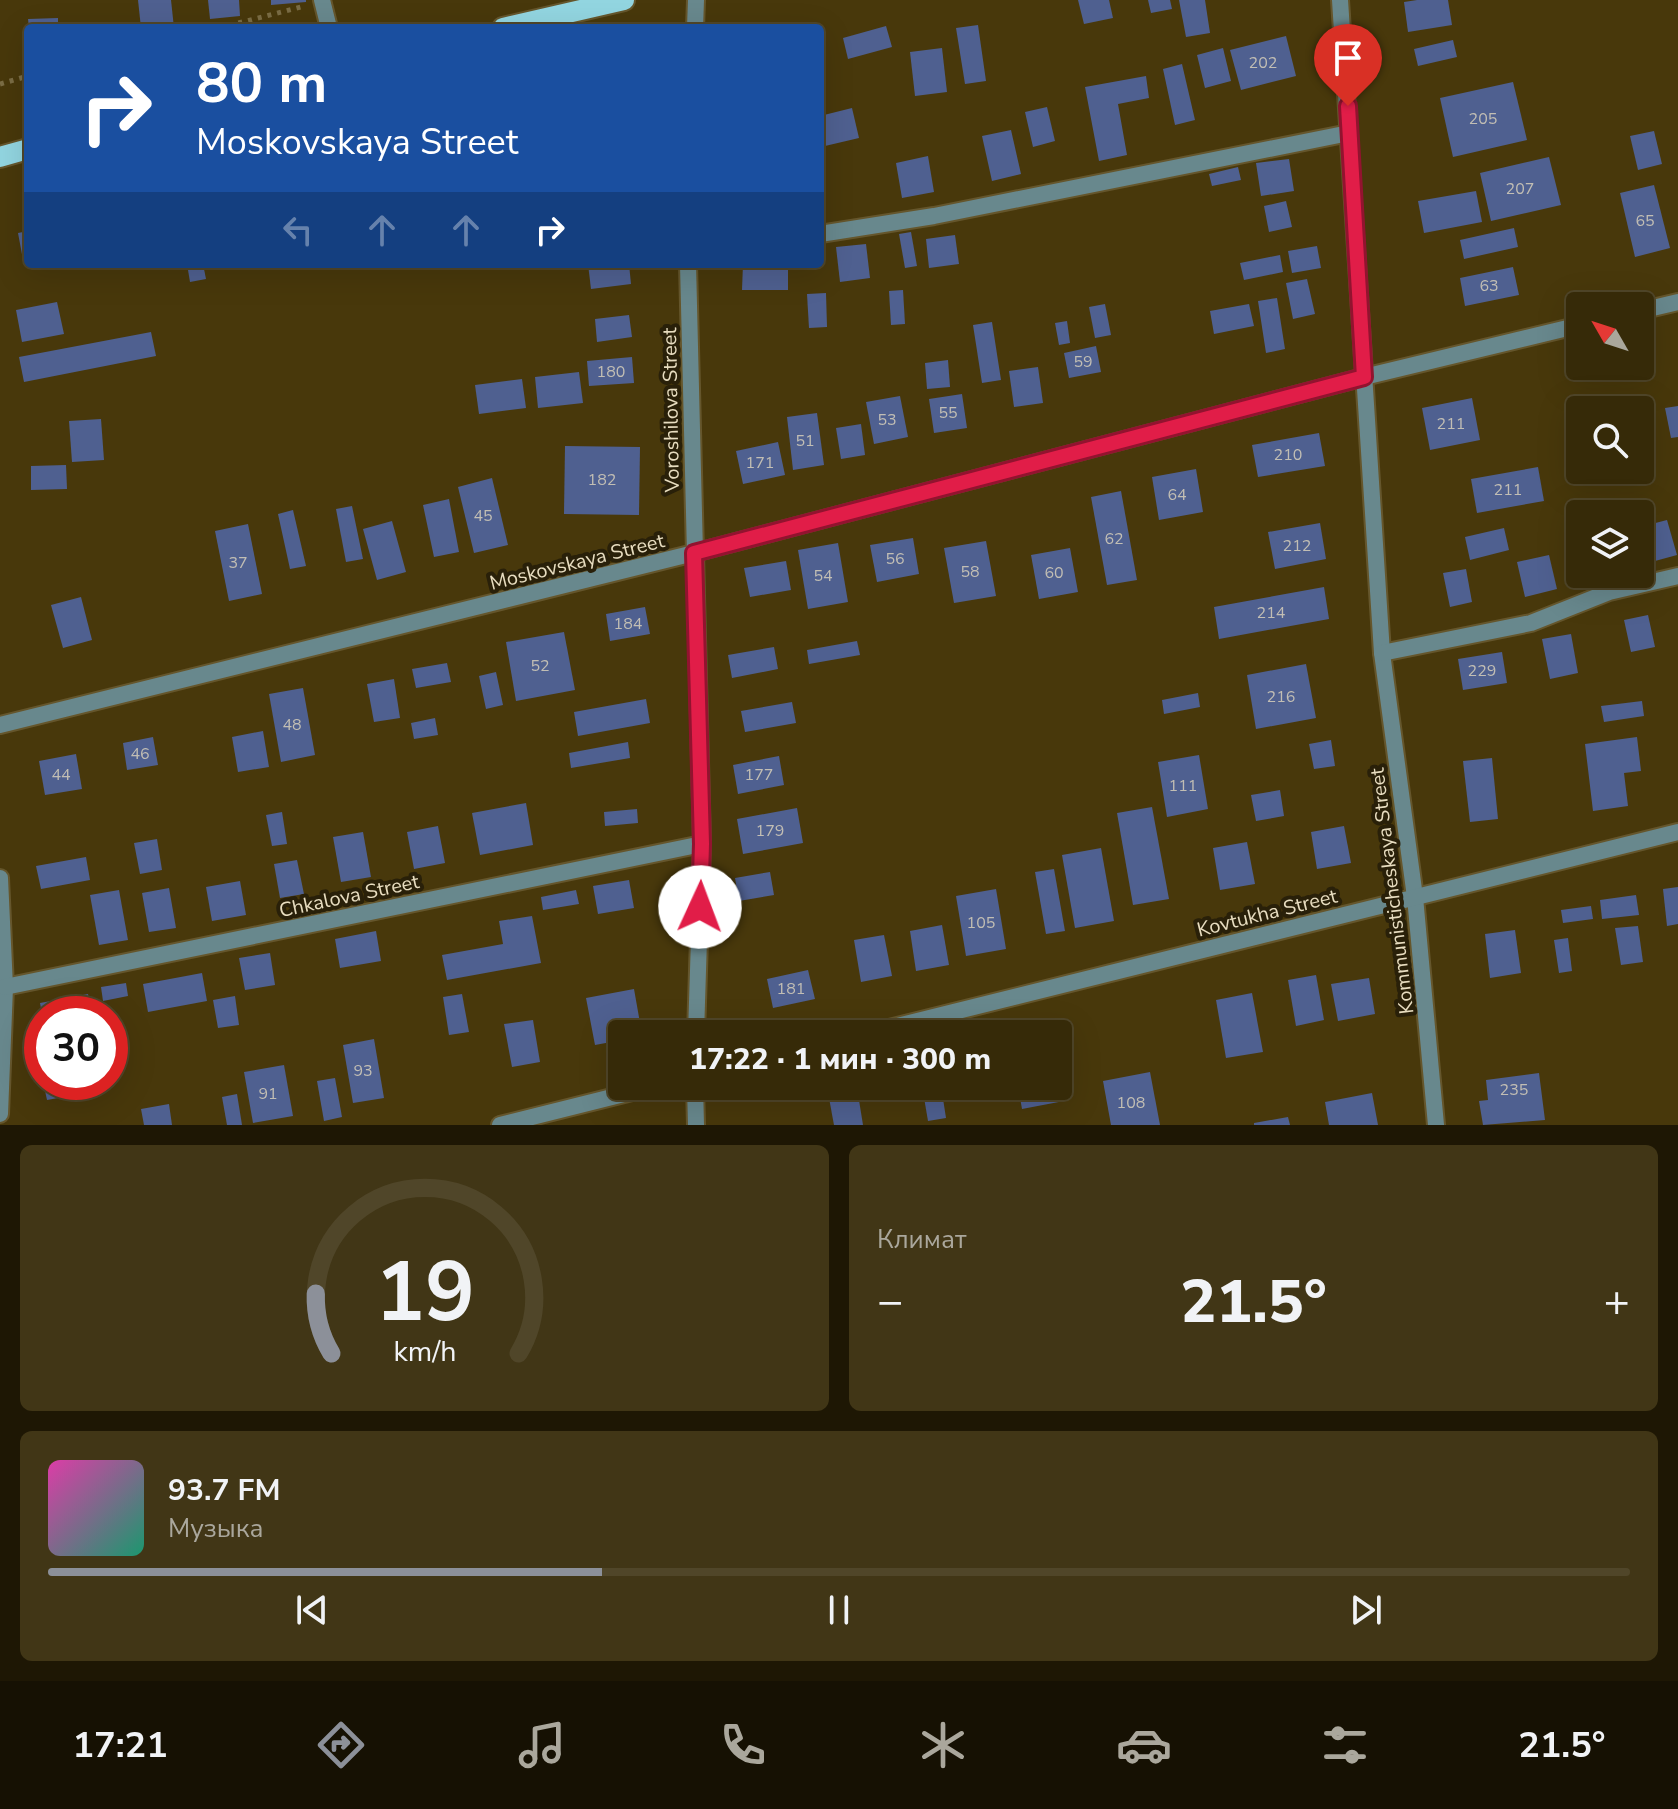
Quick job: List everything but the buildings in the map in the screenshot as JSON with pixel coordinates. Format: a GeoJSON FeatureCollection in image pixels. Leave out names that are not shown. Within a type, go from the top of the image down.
{"type":"FeatureCollection","features":[{"type":"Feature","properties":{"kind":"main road"},"geometry":{"type":"LineString","coordinates":[[520,24],[624,0]]}},
{"type":"Feature","properties":{"kind":"main road"},"geometry":{"type":"LineString","coordinates":[[0,157],[24,150]]}},
{"type":"Feature","properties":{"kind":"street"},"geometry":{"type":"LineString","coordinates":[[695,24],[696,0]]}},
{"type":"Feature","properties":{"kind":"street","name":"Kommunisticheskaya Street"},"geometry":{"type":"LineString","coordinates":[[1340,0],[1382,653],[1415,897],[1436,1125]]}},
{"type":"Feature","properties":{"kind":"street"},"geometry":{"type":"LineString","coordinates":[[322,1],[328,24]]}},
{"type":"Feature","properties":{"kind":"street"},"geometry":{"type":"LineString","coordinates":[[824,233],[934,216],[1349,133]]}},
{"type":"Feature","properties":{"kind":"street","name":"Voroshilova Street"},"geometry":{"type":"LineString","coordinates":[[688,268],[702,844],[696,1020]]}},
{"type":"Feature","properties":{"kind":"street"},"geometry":{"type":"LineString","coordinates":[[1654,308],[1678,302]]}},
{"type":"Feature","properties":{"kind":"street","name":"Moskovskaya Street"},"geometry":{"type":"LineString","coordinates":[[0,725],[694,553],[1364,377],[1566,328]]}},
{"type":"Feature","properties":{"kind":"street"},"geometry":{"type":"LineString","coordinates":[[1382,653],[1531,623],[1609,592],[1678,576]]}},
{"type":"Feature","properties":{"kind":"street","name":"Kovtukha Street"},"geometry":{"type":"LineString","coordinates":[[921,1020],[1678,832]]}},
{"type":"Feature","properties":{"kind":"street","name":"Chkalova Street"},"geometry":{"type":"LineString","coordinates":[[5,987],[702,844]]}},
{"type":"Feature","properties":{"kind":"street"},"geometry":{"type":"LineString","coordinates":[[0,878],[5,987],[0,1114]]}},
{"type":"Feature","properties":{"kind":"street"},"geometry":{"type":"LineString","coordinates":[[500,1125],[608,1098]]}},
{"type":"Feature","properties":{"kind":"street"},"geometry":{"type":"LineString","coordinates":[[695,1100],[696,1125]]}},
{"type":"Feature","properties":{"kind":"path"},"geometry":{"type":"LineString","coordinates":[[234,24],[322,1]]}},
{"type":"Feature","properties":{"kind":"path"},"geometry":{"type":"LineString","coordinates":[[0,84],[24,77]]}},
{"type":"Feature","properties":{"kind":"route"},"geometry":{"type":"LineString","coordinates":[[700,907],[702,844],[694,553],[1364,377],[1348,106]]}}]}
